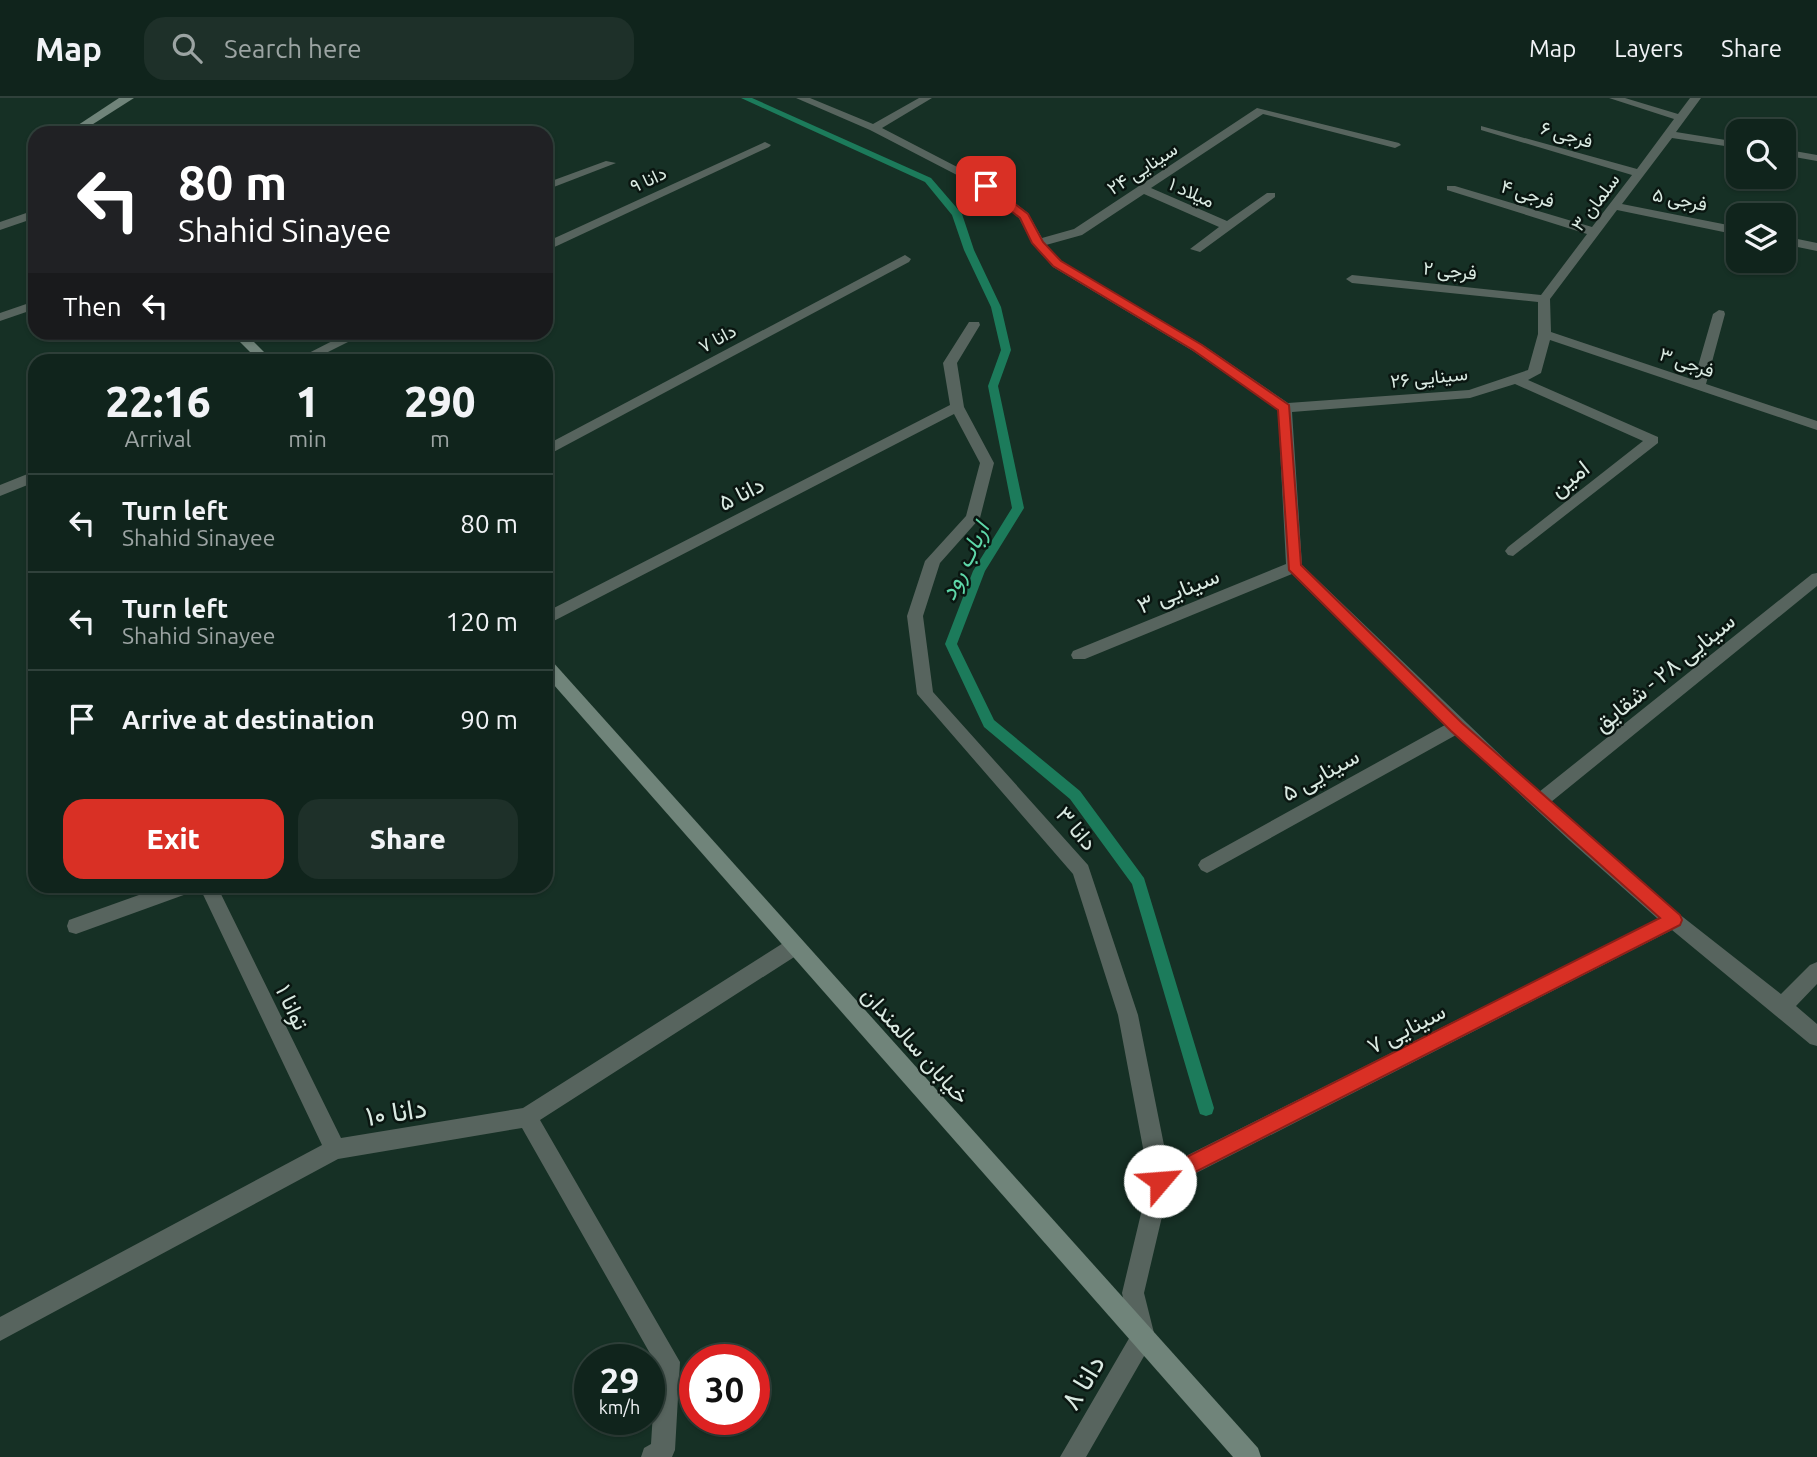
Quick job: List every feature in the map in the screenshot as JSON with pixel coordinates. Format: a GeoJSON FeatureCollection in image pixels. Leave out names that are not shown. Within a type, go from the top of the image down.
{"type":"FeatureCollection","features":[{"type":"Feature","properties":{"kind":"street"},"geometry":{"type":"LineString","coordinates":[[82,126],[116,103],[129,98]]}},
{"type":"Feature","properties":{"kind":"street"},"geometry":{"type":"LineString","coordinates":[[801,98],[874,128],[986,186],[1024,216],[1038,243],[1057,264],[1198,348],[1284,408],[1294,567],[1456,727],[1539,802],[1674,920],[1783,1006],[1817,1037]]}},
{"type":"Feature","properties":{"kind":"street"},"geometry":{"type":"LineString","coordinates":[[874,128],[928,98]]}},
{"type":"Feature","properties":{"kind":"street"},"geometry":{"type":"LineString","coordinates":[[1614,98],[1681,118]]}},
{"type":"Feature","properties":{"kind":"street","name":"سلمان ۳"},"geometry":{"type":"LineString","coordinates":[[1544,299],[1696,98]]}},
{"type":"Feature","properties":{"kind":"street","name":"سینایی ۲۴"},"geometry":{"type":"LineString","coordinates":[[1038,243],[1078,232],[1261,110],[1395,145]]}},
{"type":"Feature","properties":{"kind":"street","name":"فرجی ۶"},"geometry":{"type":"LineString","coordinates":[[1485,128],[1639,173]]}},
{"type":"Feature","properties":{"kind":"street"},"geometry":{"type":"LineString","coordinates":[[1669,134],[1726,143]]}},
{"type":"Feature","properties":{"kind":"street","name":"دانا ۹"},"geometry":{"type":"LineString","coordinates":[[553,244],[765,145]]}},
{"type":"Feature","properties":{"kind":"street"},"geometry":{"type":"LineString","coordinates":[[1796,154],[1817,158]]}},
{"type":"Feature","properties":{"kind":"street"},"geometry":{"type":"LineString","coordinates":[[553,184],[610,163]]}},
{"type":"Feature","properties":{"kind":"street","name":"فرجی ۴"},"geometry":{"type":"LineString","coordinates":[[1451,188],[1595,232]]}},
{"type":"Feature","properties":{"kind":"street","name":"میلاد ۱"},"geometry":{"type":"LineString","coordinates":[[1143,189],[1227,226]]}},
{"type":"Feature","properties":{"kind":"street"},"geometry":{"type":"LineString","coordinates":[[1196,249],[1271,195]]}},
{"type":"Feature","properties":{"kind":"street","name":"فرجی ۵"},"geometry":{"type":"LineString","coordinates":[[1614,206],[1726,229]]}},
{"type":"Feature","properties":{"kind":"street"},"geometry":{"type":"LineString","coordinates":[[0,226],[28,216]]}},
{"type":"Feature","properties":{"kind":"street"},"geometry":{"type":"LineString","coordinates":[[1796,243],[1817,247]]}},
{"type":"Feature","properties":{"kind":"street","name":"دانا ۷"},"geometry":{"type":"LineString","coordinates":[[553,448],[905,259]]}},
{"type":"Feature","properties":{"kind":"street","name":"فرجی ۲"},"geometry":{"type":"LineString","coordinates":[[1352,279],[1544,299]]}},
{"type":"Feature","properties":{"kind":"street"},"geometry":{"type":"LineString","coordinates":[[1544,299],[1545,334]]}},
{"type":"Feature","properties":{"kind":"street"},"geometry":{"type":"LineString","coordinates":[[0,317],[28,307]]}},
{"type":"Feature","properties":{"kind":"street"},"geometry":{"type":"LineString","coordinates":[[1699,386],[1719,314]]}},
{"type":"Feature","properties":{"kind":"street","name":"دانا ۳"},"geometry":{"type":"LineString","coordinates":[[974,325],[950,363],[957,407],[988,463],[973,517],[933,561],[915,616],[925,694],[1081,870],[1128,1015],[1160,1181],[1133,1293],[1143,1337]]}},
{"type":"Feature","properties":{"kind":"street","name":"سینایی ۲۶"},"geometry":{"type":"LineString","coordinates":[[1284,408],[1471,394],[1534,373],[1545,334]]}},
{"type":"Feature","properties":{"kind":"street","name":"فرجی ۳"},"geometry":{"type":"LineString","coordinates":[[1545,334],[1817,426]]}},
{"type":"Feature","properties":{"kind":"street"},"geometry":{"type":"LineString","coordinates":[[244,340],[259,354]]}},
{"type":"Feature","properties":{"kind":"street"},"geometry":{"type":"LineString","coordinates":[[315,354],[345,340]]}},
{"type":"Feature","properties":{"kind":"street","name":"امین"},"geometry":{"type":"LineString","coordinates":[[1513,551],[1653,440],[1515,379]]}},
{"type":"Feature","properties":{"kind":"street","name":"دانا ۵"},"geometry":{"type":"LineString","coordinates":[[553,615],[957,407]]}},
{"type":"Feature","properties":{"kind":"street"},"geometry":{"type":"LineString","coordinates":[[0,491],[28,479]]}},
{"type":"Feature","properties":{"kind":"street","name":"سینایی ۳"},"geometry":{"type":"LineString","coordinates":[[1079,655],[1294,567]]}},
{"type":"Feature","properties":{"kind":"street","name":"سینایی ۲۸ - شقایق"},"geometry":{"type":"LineString","coordinates":[[1539,802],[1817,578]]}},
{"type":"Feature","properties":{"kind":"street","name":"خیابان سالمندان"},"geometry":{"type":"LineString","coordinates":[[553,673],[1249,1457]]}},
{"type":"Feature","properties":{"kind":"street","name":"سینایی ۵"},"geometry":{"type":"LineString","coordinates":[[1207,864],[1456,727]]}},
{"type":"Feature","properties":{"kind":"street"},"geometry":{"type":"LineString","coordinates":[[76,926],[166,893]]}},
{"type":"Feature","properties":{"kind":"street","name":"توانا ۱"},"geometry":{"type":"LineString","coordinates":[[211,893],[335,1149]]}},
{"type":"Feature","properties":{"kind":"street","name":"سینایی ۷"},"geometry":{"type":"LineString","coordinates":[[1160,1181],[1674,920]]}},
{"type":"Feature","properties":{"kind":"street","name":"دانا ۱۰"},"geometry":{"type":"LineString","coordinates":[[0,1329],[335,1149],[527,1117],[796,946]]}},
{"type":"Feature","properties":{"kind":"street"},"geometry":{"type":"LineString","coordinates":[[1783,1006],[1817,971]]}},
{"type":"Feature","properties":{"kind":"street"},"geometry":{"type":"LineString","coordinates":[[527,1117],[668,1362],[663,1450],[653,1457]]}},
{"type":"Feature","properties":{"kind":"street","name":"دانا ۸"},"geometry":{"type":"LineString","coordinates":[[1072,1457],[1143,1337]]}},
{"type":"Feature","properties":{"kind":"waterway","name":"ارباب رود"},"geometry":{"type":"LineString","coordinates":[[745,98],[928,180],[957,214],[969,250],[996,307],[1006,350],[993,386],[1018,508],[979,571],[951,644],[989,723],[1075,795],[1139,882],[1206,1108]]}},
{"type":"Feature","properties":{"kind":"route"},"geometry":{"type":"LineString","coordinates":[[986,186],[1024,216],[1038,243],[1057,264],[1198,348],[1284,408],[1294,567],[1456,727],[1674,920],[1160,1181]]}}]}
